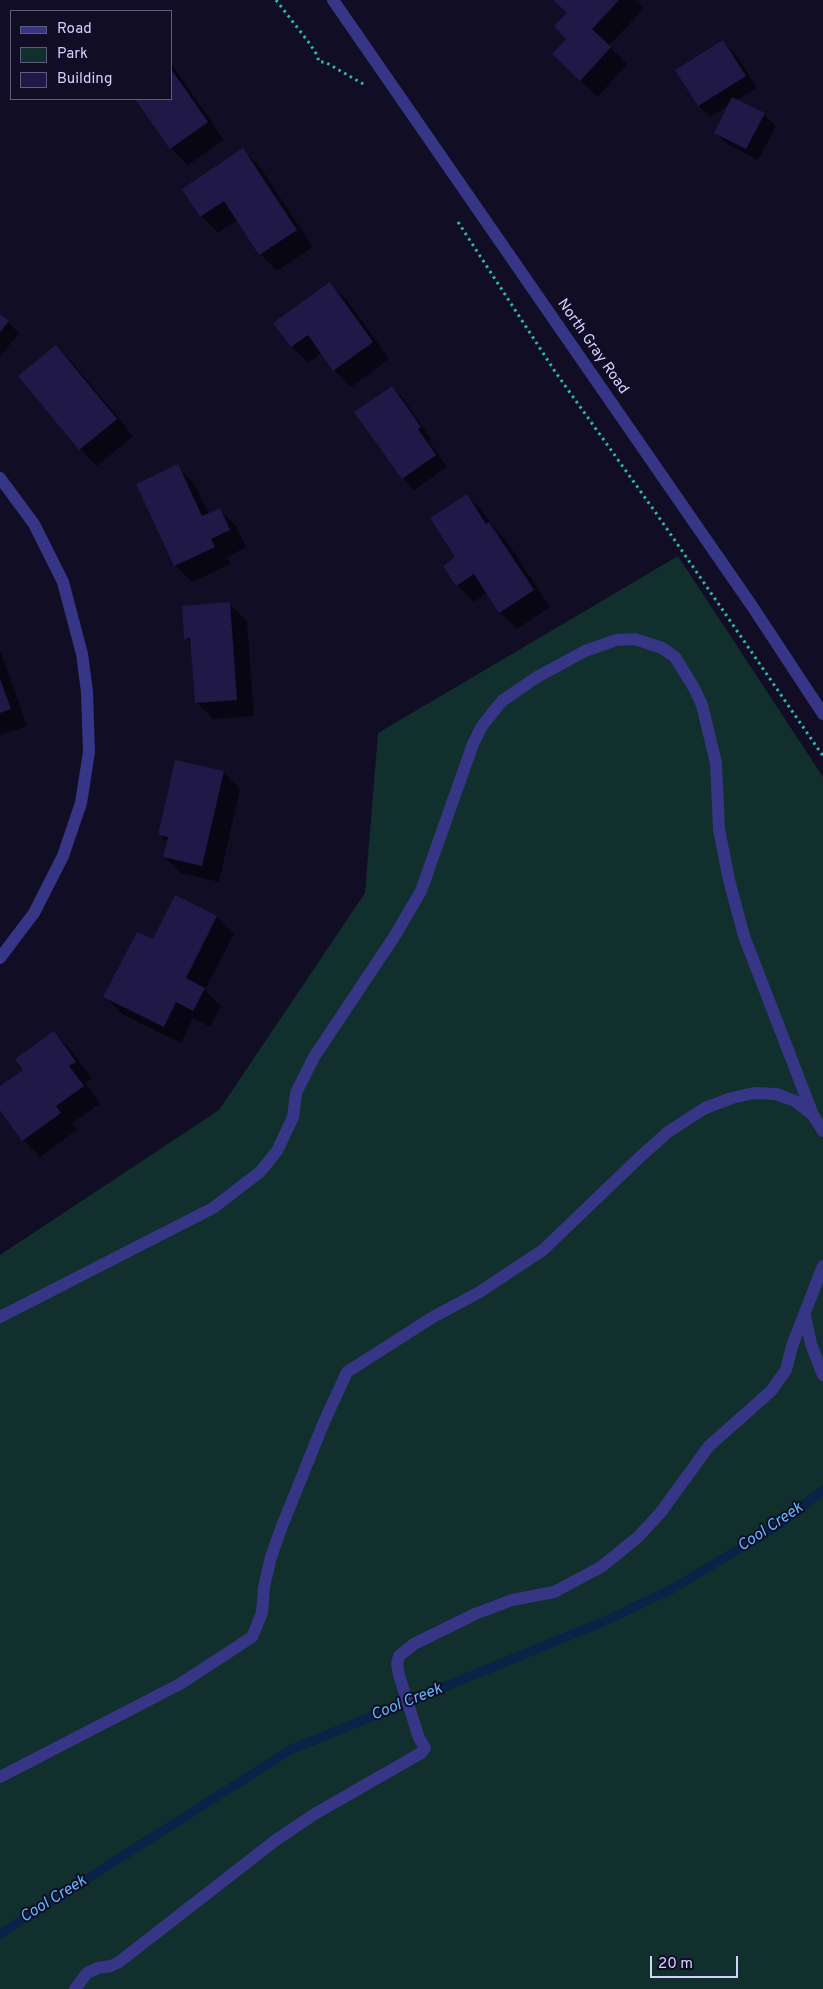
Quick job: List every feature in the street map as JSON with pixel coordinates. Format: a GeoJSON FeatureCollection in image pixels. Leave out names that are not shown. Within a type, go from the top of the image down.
{"type":"FeatureCollection","features":[{"type":"Feature","properties":{"kind":"street","name":"North Gray Road"},"geometry":{"type":"LineString","coordinates":[[333,0],[752,606],[823,714]]}},
{"type":"Feature","properties":{"kind":"street"},"geometry":{"type":"LineString","coordinates":[[0,478],[34,524],[63,582],[82,654],[87,692],[89,752],[81,803],[52,880],[34,913],[0,958]]}},
{"type":"Feature","properties":{"kind":"street"},"geometry":{"type":"LineString","coordinates":[[0,1317],[213,1208],[260,1172],[277,1151],[286,1132],[293,1117],[296,1093],[314,1057],[394,937],[421,891],[473,744],[482,726],[502,700],[537,677],[585,651],[616,640],[635,639],[662,648],[675,657],[702,705],[716,763],[719,829],[729,880],[744,936],[813,1115],[823,1132]]}},
{"type":"Feature","properties":{"kind":"street"},"geometry":{"type":"LineString","coordinates":[[0,1777],[180,1684],[252,1637],[262,1613],[264,1587],[270,1557],[324,1422],[347,1372],[433,1317],[485,1289],[542,1250],[668,1132],[705,1108],[732,1098],[747,1095],[776,1094],[795,1101],[813,1115]]}},
{"type":"Feature","properties":{"kind":"street"},"geometry":{"type":"LineString","coordinates":[[75,1989],[88,1973],[119,1962],[276,1840],[313,1815],[421,1753],[425,1748],[419,1738],[401,1682],[396,1664],[399,1656],[414,1644],[475,1614],[512,1600],[554,1592],[601,1568],[638,1537],[661,1512],[709,1446],[771,1391],[786,1370],[792,1346],[823,1266]]}},
{"type":"Feature","properties":{"kind":"street"},"geometry":{"type":"LineString","coordinates":[[804,1316],[811,1344],[823,1375]]}},
{"type":"Feature","properties":{"kind":"path"},"geometry":{"type":"LineString","coordinates":[[276,0],[310,44],[319,62],[325,62],[370,88]]}},
{"type":"Feature","properties":{"kind":"path"},"geometry":{"type":"LineString","coordinates":[[455,218],[556,373],[656,513],[823,756]]}},
{"type":"Feature","properties":{"kind":"green space"},"geometry":{"type":"Polygon","coordinates":[[[678,556],[823,777],[823,1989],[0,1989],[0,1255],[219,1110],[365,893],[378,733],[678,556]]]}},
{"type":"Feature","properties":{"kind":"building"},"geometry":{"type":"Polygon","coordinates":[[[553,0],[619,0],[592,29],[611,47],[580,81],[552,54],[566,39],[554,26],[567,13],[553,0]]]}},
{"type":"Feature","properties":{"kind":"building"},"geometry":{"type":"Polygon","coordinates":[[[723,40],[746,76],[698,106],[675,70],[723,40]]]}},
{"type":"Feature","properties":{"kind":"building"},"geometry":{"type":"Polygon","coordinates":[[[172,70],[208,122],[170,149],[136,100],[172,100],[172,70]]]}},
{"type":"Feature","properties":{"kind":"building"},"geometry":{"type":"Polygon","coordinates":[[[732,97],[765,113],[746,149],[714,133],[732,97]]]}},
{"type":"Feature","properties":{"kind":"building"},"geometry":{"type":"Polygon","coordinates":[[[243,148],[297,230],[259,255],[224,201],[200,217],[182,189],[243,148]]]}},
{"type":"Feature","properties":{"kind":"building"},"geometry":{"type":"Polygon","coordinates":[[[330,282],[373,342],[333,371],[308,335],[291,347],[273,323],[330,282]]]}},
{"type":"Feature","properties":{"kind":"building"},"geometry":{"type":"Polygon","coordinates":[[[0,314],[9,321],[0,332],[0,314]]]}},
{"type":"Feature","properties":{"kind":"building"},"geometry":{"type":"Polygon","coordinates":[[[56,345],[117,419],[79,450],[18,376],[56,345]]]}},
{"type":"Feature","properties":{"kind":"building"},"geometry":{"type":"Polygon","coordinates":[[[392,386],[421,427],[418,429],[436,455],[402,479],[354,412],[392,386]]]}},
{"type":"Feature","properties":{"kind":"building"},"geometry":{"type":"Polygon","coordinates":[[[178,464],[202,516],[220,508],[230,530],[211,539],[215,547],[174,566],[136,484],[178,464]]]}},
{"type":"Feature","properties":{"kind":"building"},"geometry":{"type":"Polygon","coordinates":[[[467,494],[486,524],[489,522],[534,590],[499,613],[474,574],[456,586],[443,566],[455,557],[430,518],[467,494]]]}},
{"type":"Feature","properties":{"kind":"building"},"geometry":{"type":"Polygon","coordinates":[[[230,602],[237,700],[195,703],[190,638],[184,639],[182,606],[230,602]]]}},
{"type":"Feature","properties":{"kind":"building"},"geometry":{"type":"Polygon","coordinates":[[[0,679],[11,709],[0,713],[0,679]]]}},
{"type":"Feature","properties":{"kind":"building"},"geometry":{"type":"Polygon","coordinates":[[[175,760],[224,771],[202,866],[163,857],[168,837],[158,835],[175,760]]]}},
{"type":"Feature","properties":{"kind":"building"},"geometry":{"type":"Polygon","coordinates":[[[175,895],[217,916],[186,978],[205,988],[193,1011],[176,1002],[164,1027],[103,997],[137,932],[153,939],[175,895]]]}},
{"type":"Feature","properties":{"kind":"building"},"geometry":{"type":"Polygon","coordinates":[[[54,1031],[76,1062],[69,1066],[84,1086],[56,1106],[61,1113],[22,1141],[0,1110],[0,1086],[23,1070],[15,1059],[54,1031]]]}},
{"type":"Feature","properties":{"kind":"waterway","name":"Cool Creek"},"geometry":{"type":"LineString","coordinates":[[0,1934],[290,1750],[605,1621],[672,1589],[779,1525],[823,1490]]}}]}
